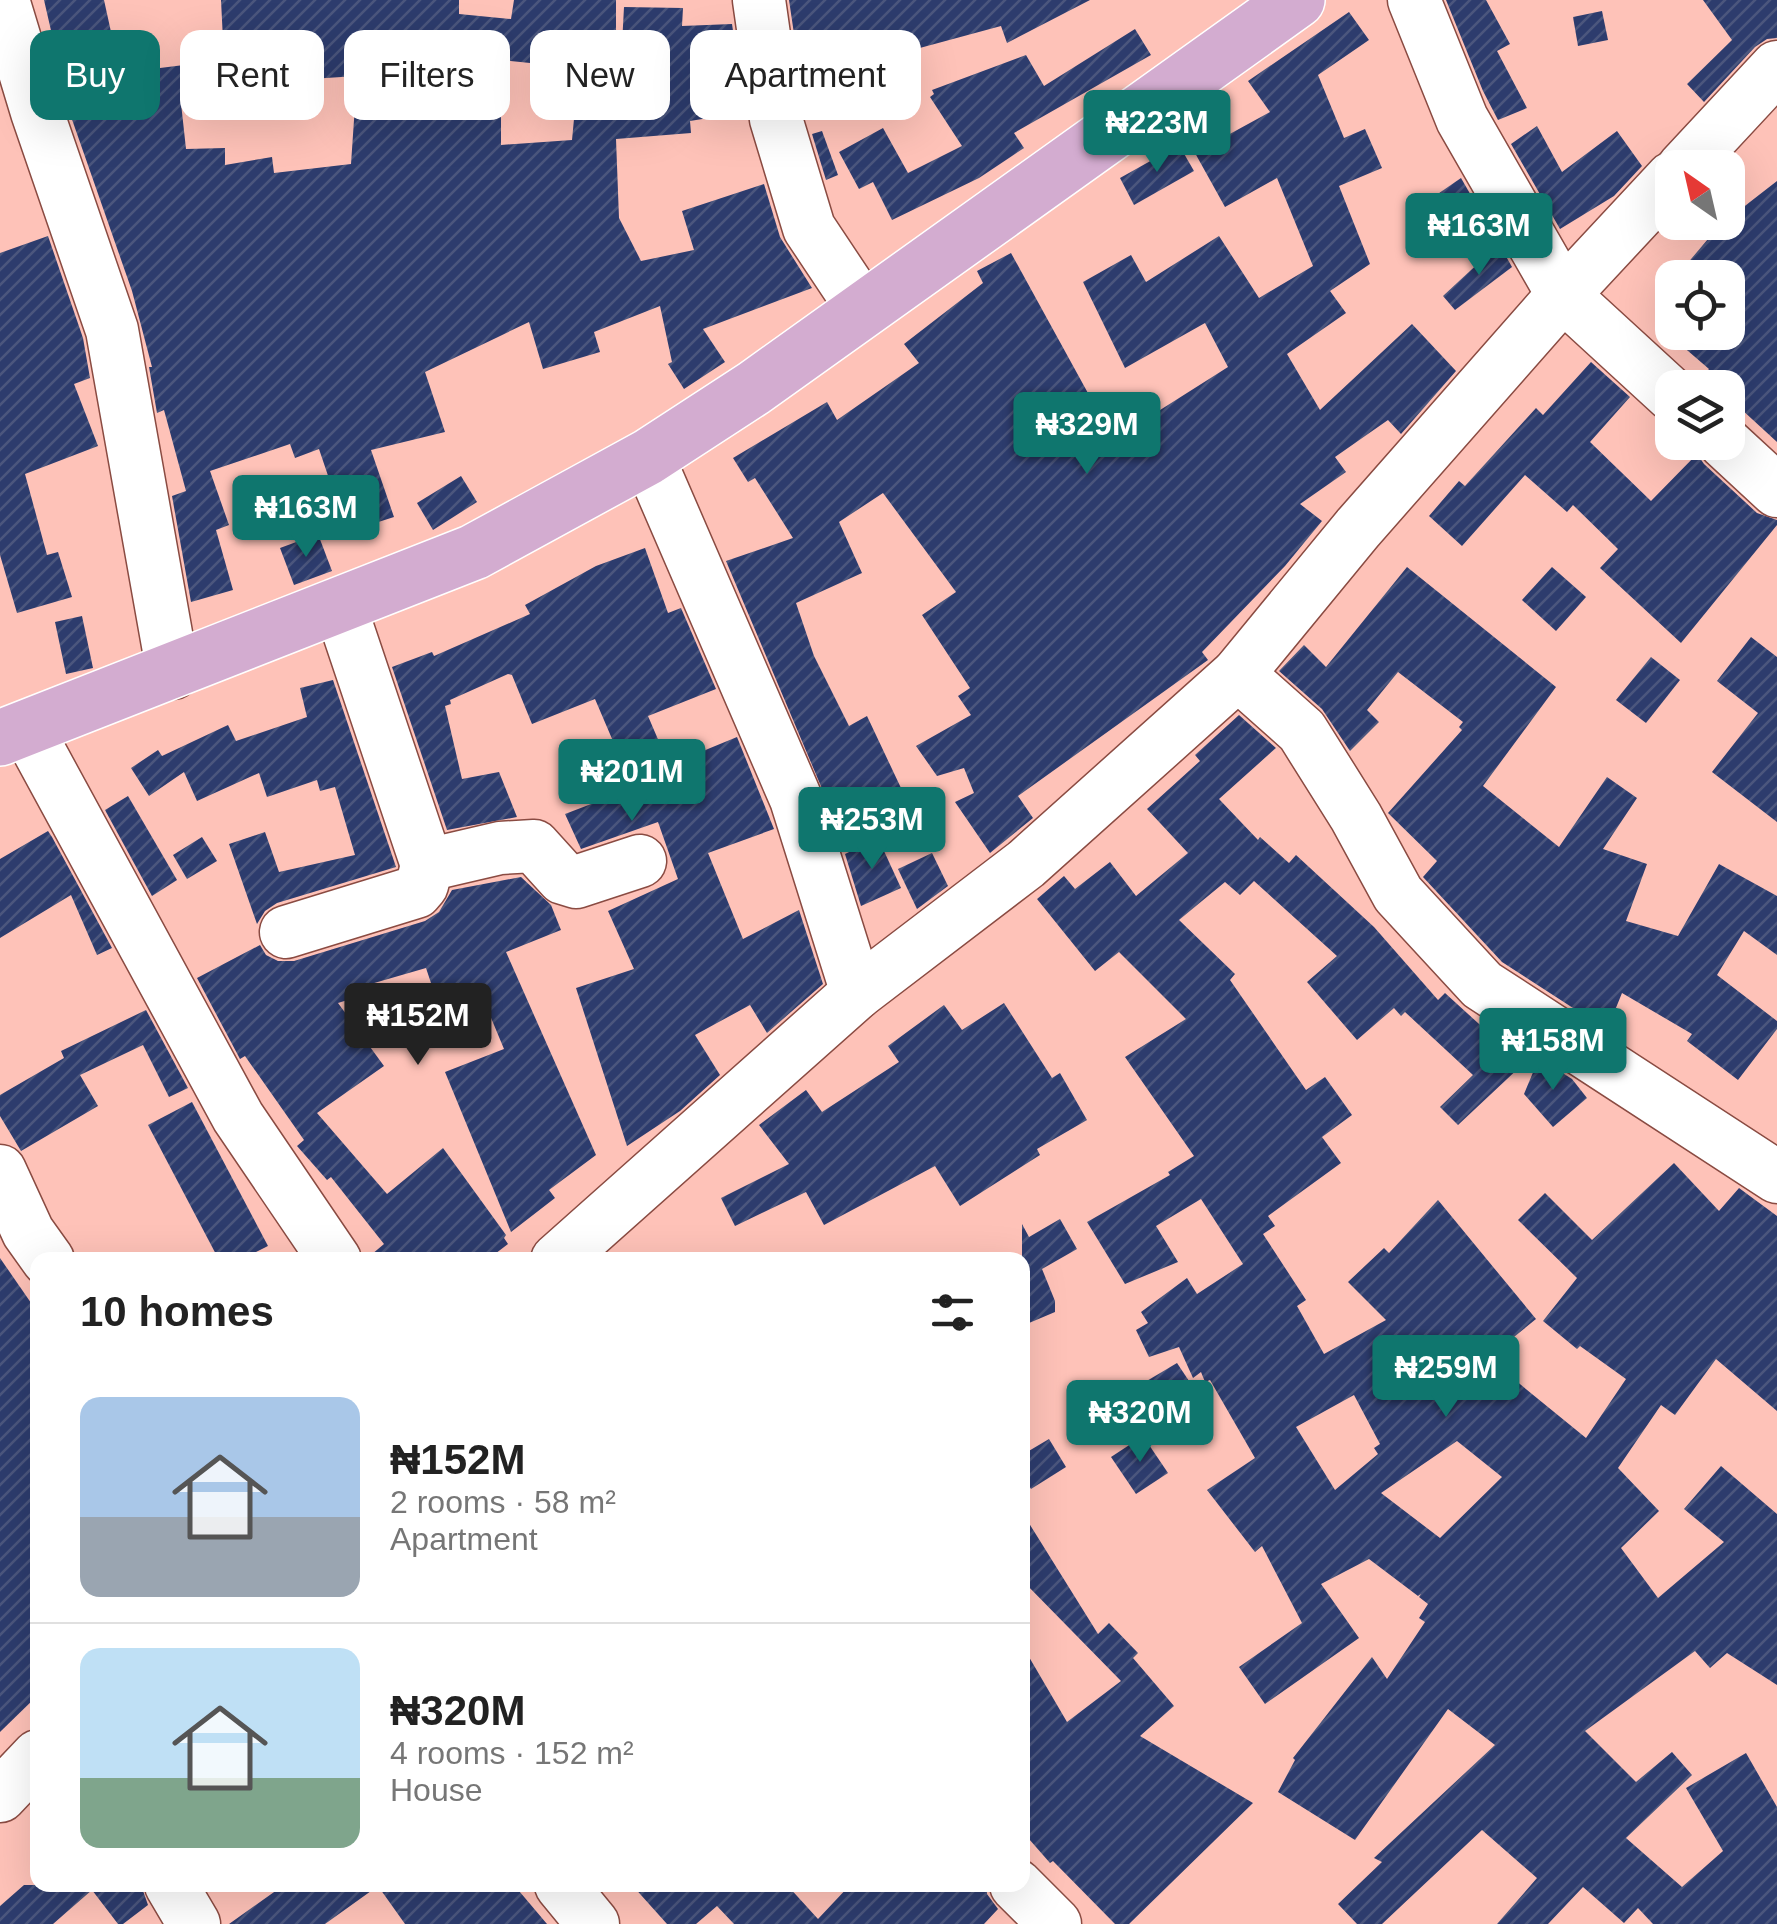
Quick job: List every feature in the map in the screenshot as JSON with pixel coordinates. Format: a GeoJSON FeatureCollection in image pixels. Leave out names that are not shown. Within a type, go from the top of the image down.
{"type":"FeatureCollection","features":[{"type":"Feature","properties":{"kind":"main road"},"geometry":{"type":"LineString","coordinates":[[13,734],[474,552],[648,457],[754,388],[1280,5]]}},
{"type":"Feature","properties":{"kind":"street"},"geometry":{"type":"LineString","coordinates":[[759,0],[776,119],[808,228],[863,309]]}},
{"type":"Feature","properties":{"kind":"street"},"geometry":{"type":"LineString","coordinates":[[1414,0],[1462,119],[1563,294],[1655,379]]}},
{"type":"Feature","properties":{"kind":"street"},"geometry":{"type":"LineString","coordinates":[[6,28],[112,330],[173,673]]}},
{"type":"Feature","properties":{"kind":"street"},"geometry":{"type":"LineString","coordinates":[[1699,150],[1777,67]]}},
{"type":"Feature","properties":{"kind":"street"},"geometry":{"type":"LineString","coordinates":[[566,1252],[857,993],[1026,864],[1238,674],[1358,528],[1563,294],[1655,196]]}},
{"type":"Feature","properties":{"kind":"street"},"geometry":{"type":"LineString","coordinates":[[648,457],[796,799],[857,993]]}},
{"type":"Feature","properties":{"kind":"street"},"geometry":{"type":"LineString","coordinates":[[1743,460],[1777,491]]}},
{"type":"Feature","properties":{"kind":"street"},"geometry":{"type":"LineString","coordinates":[[286,932],[416,892],[422,885],[426,865],[340,606]]}},
{"type":"Feature","properties":{"kind":"street"},"geometry":{"type":"LineString","coordinates":[[1238,674],[1302,731],[1398,894],[1482,986],[1777,1177]]}},
{"type":"Feature","properties":{"kind":"street"},"geometry":{"type":"LineString","coordinates":[[13,734],[238,1117],[329,1252]]}},
{"type":"Feature","properties":{"kind":"street"},"geometry":{"type":"LineString","coordinates":[[426,865],[500,848],[534,846],[563,878],[576,882],[640,861]]}},
{"type":"Feature","properties":{"kind":"street"},"geometry":{"type":"LineString","coordinates":[[0,1171],[28,1232],[42,1252]]}},
{"type":"Feature","properties":{"kind":"street"},"geometry":{"type":"LineString","coordinates":[[0,1796],[30,1764]]}},
{"type":"Feature","properties":{"kind":"street"},"geometry":{"type":"LineString","coordinates":[[175,1892],[194,1924]]}},
{"type":"Feature","properties":{"kind":"street"},"geometry":{"type":"LineString","coordinates":[[567,1892],[594,1924]]}},
{"type":"Feature","properties":{"kind":"street"},"geometry":{"type":"LineString","coordinates":[[1023,1892],[1055,1924]]}},
{"type":"Feature","properties":{"kind":"building"},"geometry":{"type":"Polygon","coordinates":[[[44,0],[104,0],[111,30],[51,30],[44,0]]]}},
{"type":"Feature","properties":{"kind":"building"},"geometry":{"type":"Polygon","coordinates":[[[221,0],[459,0],[459,14],[511,19],[514,0],[616,0],[616,30],[530,30],[530,63],[510,61],[510,30],[344,30],[344,77],[324,78],[324,30],[222,30],[221,0]]]}},
{"type":"Feature","properties":{"kind":"building"},"geometry":{"type":"Polygon","coordinates":[[[789,0],[1090,0],[1007,43],[1001,26],[921,48],[921,30],[793,30],[789,0]]]}},
{"type":"Feature","properties":{"kind":"building"},"geometry":{"type":"Polygon","coordinates":[[[1446,0],[1486,0],[1510,44],[1497,51],[1527,108],[1498,120],[1446,0]]]}},
{"type":"Feature","properties":{"kind":"building"},"geometry":{"type":"Polygon","coordinates":[[[1703,0],[1777,0],[1777,38],[1755,47],[1704,102],[1687,84],[1732,40],[1703,0]]]}},
{"type":"Feature","properties":{"kind":"building"},"geometry":{"type":"Polygon","coordinates":[[[624,7],[683,8],[682,26],[732,24],[733,30],[690,30],[690,120],[696,120],[690,121],[691,133],[616,139],[619,218],[641,261],[694,250],[682,211],[764,184],[780,237],[812,288],[703,329],[725,362],[684,389],[668,364],[672,362],[660,306],[594,332],[600,352],[543,369],[529,322],[425,372],[445,432],[371,450],[394,517],[347,532],[319,449],[295,458],[290,444],[210,471],[229,525],[216,530],[233,590],[191,602],[172,496],[186,491],[164,410],[157,413],[152,367],[132,291],[72,120],[160,120],[160,68],[180,66],[180,120],[186,149],[225,148],[225,165],[272,157],[274,173],[351,164],[354,120],[501,120],[501,145],[572,140],[574,120],[670,120],[670,30],[623,30],[624,7]]]}},
{"type":"Feature","properties":{"kind":"building"},"geometry":{"type":"Polygon","coordinates":[[[1602,11],[1608,40],[1578,46],[1573,17],[1602,11]]]}},
{"type":"Feature","properties":{"kind":"building"},"geometry":{"type":"Polygon","coordinates":[[[1349,12],[1369,40],[1318,75],[1344,138],[1365,129],[1382,168],[1339,186],[1370,264],[1330,291],[1346,313],[1287,354],[1320,410],[1412,324],[1456,371],[1401,434],[1388,420],[1335,457],[1346,472],[1300,504],[1322,521],[1285,566],[1202,652],[1208,660],[1018,796],[1033,818],[990,853],[955,802],[974,793],[964,768],[937,776],[916,746],[971,715],[958,696],[970,688],[922,615],[956,592],[883,493],[839,522],[862,573],[796,603],[814,656],[849,726],[867,716],[901,788],[831,810],[726,561],[793,538],[755,478],[748,482],[733,458],[827,402],[837,420],[919,363],[904,344],[983,283],[977,271],[1011,253],[1100,415],[1120,405],[1138,424],[1228,367],[1205,323],[1125,368],[1083,282],[1131,255],[1146,282],[1219,236],[1259,298],[1313,266],[1277,178],[1225,207],[1195,153],[1270,112],[1248,81],[1349,12]]]}},
{"type":"Feature","properties":{"kind":"building"},"geometry":{"type":"Polygon","coordinates":[[[1135,29],[1151,55],[1014,133],[1024,148],[979,178],[892,220],[873,182],[859,189],[839,152],[883,128],[908,173],[962,146],[930,97],[934,94],[932,90],[1026,55],[1044,86],[1135,29]]]}},
{"type":"Feature","properties":{"kind":"building"},"geometry":{"type":"Polygon","coordinates":[[[1537,126],[1562,172],[1617,131],[1642,166],[1614,196],[1560,229],[1511,144],[1537,126]]]}},
{"type":"Feature","properties":{"kind":"building"},"geometry":{"type":"Polygon","coordinates":[[[822,131],[838,175],[826,180],[812,134],[822,131]]]}},
{"type":"Feature","properties":{"kind":"building"},"geometry":{"type":"Polygon","coordinates":[[[1179,145],[1194,171],[1134,205],[1120,178],[1179,145]]]}},
{"type":"Feature","properties":{"kind":"building"},"geometry":{"type":"Polygon","coordinates":[[[1461,178],[1484,218],[1458,236],[1432,198],[1461,178]]]}},
{"type":"Feature","properties":{"kind":"building"},"geometry":{"type":"Polygon","coordinates":[[[1777,181],[1777,442],[1745,413],[1745,370],[1708,370],[1687,350],[1745,350],[1745,260],[1690,260],[1707,240],[1745,240],[1745,206],[1777,181]]]}},
{"type":"Feature","properties":{"kind":"building"},"geometry":{"type":"Polygon","coordinates":[[[48,236],[83,338],[90,378],[74,384],[98,446],[25,474],[47,555],[58,552],[72,597],[17,613],[0,555],[0,253],[48,236]]]}},
{"type":"Feature","properties":{"kind":"building"},"geometry":{"type":"Polygon","coordinates":[[[1499,244],[1512,267],[1455,310],[1443,296],[1499,244]]]}},
{"type":"Feature","properties":{"kind":"building"},"geometry":{"type":"Polygon","coordinates":[[[1591,362],[1630,397],[1590,442],[1651,501],[1691,460],[1701,460],[1757,513],[1777,520],[1777,525],[1681,643],[1600,568],[1618,549],[1573,505],[1567,512],[1525,475],[1462,546],[1429,516],[1459,481],[1465,486],[1536,408],[1543,415],[1591,362]]]}},
{"type":"Feature","properties":{"kind":"building"},"geometry":{"type":"Polygon","coordinates":[[[461,476],[477,502],[433,530],[417,503],[461,476]]]}},
{"type":"Feature","properties":{"kind":"building"},"geometry":{"type":"Polygon","coordinates":[[[318,534],[332,571],[294,585],[280,548],[318,534]]]}},
{"type":"Feature","properties":{"kind":"building"},"geometry":{"type":"Polygon","coordinates":[[[645,548],[668,613],[681,608],[716,689],[648,716],[669,765],[737,737],[774,829],[708,853],[743,939],[799,910],[823,984],[767,1033],[750,1005],[695,1035],[720,1075],[680,1111],[627,1146],[576,988],[634,969],[608,911],[678,879],[658,822],[581,849],[565,814],[633,788],[595,699],[532,724],[512,675],[508,674],[450,700],[451,704],[445,706],[462,779],[499,772],[517,817],[447,830],[392,667],[432,652],[434,656],[530,614],[525,605],[596,566],[645,548]]]}},
{"type":"Feature","properties":{"kind":"building"},"geometry":{"type":"Polygon","coordinates":[[[1407,567],[1556,687],[1483,786],[1559,847],[1607,777],[1637,798],[1603,849],[1647,864],[1626,921],[1678,936],[1719,864],[1777,896],[1777,955],[1744,931],[1717,975],[1777,1021],[1777,1029],[1738,1080],[1687,1041],[1692,1034],[1622,993],[1607,1030],[1502,962],[1423,877],[1437,861],[1388,813],[1462,730],[1459,727],[1463,722],[1398,672],[1367,710],[1379,722],[1350,751],[1322,709],[1279,671],[1304,645],[1326,667],[1407,567]]]}},
{"type":"Feature","properties":{"kind":"building"},"geometry":{"type":"Polygon","coordinates":[[[1552,567],[1586,597],[1556,631],[1522,600],[1552,567]]]}},
{"type":"Feature","properties":{"kind":"building"},"geometry":{"type":"Polygon","coordinates":[[[82,616],[93,668],[66,674],[55,622],[82,616]]]}},
{"type":"Feature","properties":{"kind":"building"},"geometry":{"type":"Polygon","coordinates":[[[1751,637],[1777,657],[1777,822],[1712,772],[1758,713],[1717,681],[1751,637]]]}},
{"type":"Feature","properties":{"kind":"building"},"geometry":{"type":"Polygon","coordinates":[[[1651,657],[1680,680],[1646,723],[1616,700],[1651,657]]]}},
{"type":"Feature","properties":{"kind":"building"},"geometry":{"type":"Polygon","coordinates":[[[333,680],[396,867],[277,903],[265,911],[257,924],[229,844],[265,832],[279,872],[355,855],[335,787],[320,791],[317,780],[267,797],[259,773],[197,801],[184,772],[149,796],[131,768],[158,750],[162,756],[228,725],[236,741],[307,717],[300,688],[333,680]]]}},
{"type":"Feature","properties":{"kind":"building"},"geometry":{"type":"Polygon","coordinates":[[[1239,715],[1276,748],[1219,799],[1258,840],[1260,837],[1289,863],[1296,855],[1374,927],[1438,1000],[1445,993],[1523,1064],[1458,1125],[1440,1107],[1473,1075],[1405,1012],[1401,1016],[1394,1008],[1357,1040],[1307,982],[1337,956],[1254,881],[1240,895],[1225,882],[1179,920],[1235,974],[1230,980],[1306,1090],[1325,1077],[1352,1115],[1322,1137],[1341,1163],[1268,1216],[1275,1226],[1263,1234],[1306,1300],[1297,1306],[1324,1354],[1386,1320],[1348,1282],[1384,1248],[1389,1253],[1438,1200],[1536,1319],[1488,1358],[1586,1438],[1626,1379],[1580,1346],[1577,1349],[1543,1321],[1577,1278],[1518,1220],[1545,1193],[1592,1240],[1674,1163],[1719,1211],[1739,1188],[1777,1216],[1777,1411],[1716,1359],[1675,1415],[1661,1405],[1618,1468],[1659,1511],[1621,1548],[1658,1598],[1724,1542],[1684,1509],[1721,1466],[1777,1514],[1777,1685],[1727,1653],[1710,1668],[1695,1651],[1585,1731],[1636,1782],[1672,1752],[1692,1775],[1626,1838],[1682,1887],[1723,1851],[1686,1788],[1746,1753],[1777,1807],[1777,1924],[1653,1924],[1638,1908],[1624,1923],[1583,1887],[1548,1924],[1497,1924],[1537,1878],[1482,1830],[1382,1924],[1357,1924],[1338,1904],[1382,1862],[1374,1858],[1495,1745],[1448,1709],[1355,1840],[1278,1792],[1293,1758],[1372,1657],[1387,1679],[1425,1622],[1419,1618],[1428,1604],[1419,1597],[1421,1594],[1418,1596],[1369,1559],[1321,1584],[1359,1638],[1265,1704],[1239,1667],[1302,1623],[1262,1546],[1255,1552],[1207,1490],[1255,1458],[1210,1380],[1205,1382],[1201,1372],[1193,1378],[1179,1347],[1149,1357],[1136,1330],[1148,1323],[1141,1312],[1187,1278],[1197,1294],[1243,1264],[1201,1199],[1156,1226],[1178,1262],[1125,1284],[1087,1222],[1170,1175],[1168,1172],[1194,1156],[1125,1057],[1186,1019],[1119,952],[1095,971],[1037,899],[1064,876],[1075,889],[1110,862],[1136,896],[1188,853],[1147,809],[1200,761],[1195,755],[1239,715]],[[1354,1395],[1296,1427],[1335,1490],[1378,1454],[1374,1448],[1380,1444],[1354,1395]],[[1457,1441],[1381,1493],[1440,1538],[1502,1477],[1457,1441]]]}},
{"type":"Feature","properties":{"kind":"building"},"geometry":{"type":"Polygon","coordinates":[[[128,796],[177,880],[152,896],[105,810],[128,796]]]}},
{"type":"Feature","properties":{"kind":"building"},"geometry":{"type":"Polygon","coordinates":[[[48,831],[112,948],[97,955],[71,895],[0,938],[0,859],[48,831]]]}},
{"type":"Feature","properties":{"kind":"building"},"geometry":{"type":"Polygon","coordinates":[[[202,837],[217,861],[187,879],[173,855],[202,837]]]}},
{"type":"Feature","properties":{"kind":"building"},"geometry":{"type":"Polygon","coordinates":[[[878,838],[901,888],[861,906],[845,854],[878,838]]]}},
{"type":"Feature","properties":{"kind":"building"},"geometry":{"type":"Polygon","coordinates":[[[932,853],[948,886],[917,909],[898,869],[932,853]]]}},
{"type":"Feature","properties":{"kind":"building"},"geometry":{"type":"Polygon","coordinates":[[[521,877],[551,905],[561,930],[506,952],[596,1155],[549,1190],[555,1198],[511,1232],[445,1072],[504,1049],[484,1001],[441,1013],[426,968],[357,988],[360,996],[338,1003],[384,1066],[317,1113],[387,1194],[443,1148],[506,1235],[508,1244],[498,1252],[374,1252],[384,1244],[331,1177],[327,1180],[297,1146],[304,1140],[245,1056],[240,1059],[197,978],[260,945],[266,955],[278,961],[294,961],[425,921],[439,912],[452,890],[521,877]]]}},
{"type":"Feature","properties":{"kind":"building"},"geometry":{"type":"Polygon","coordinates":[[[1004,1003],[1052,1078],[1060,1073],[1087,1120],[1037,1149],[1040,1155],[960,1206],[935,1166],[824,1225],[806,1192],[735,1226],[721,1198],[789,1164],[759,1125],[806,1090],[822,1112],[899,1062],[888,1046],[944,1005],[962,1030],[1004,1003]]]}},
{"type":"Feature","properties":{"kind":"building"},"geometry":{"type":"Polygon","coordinates":[[[146,1010],[188,1088],[169,1097],[143,1045],[80,1075],[98,1106],[21,1151],[0,1116],[0,1095],[64,1058],[61,1051],[146,1010]]]}},
{"type":"Feature","properties":{"kind":"building"},"geometry":{"type":"Polygon","coordinates":[[[1539,1058],[1572,1079],[1587,1098],[1553,1127],[1524,1094],[1539,1058]]]}},
{"type":"Feature","properties":{"kind":"building"},"geometry":{"type":"Polygon","coordinates":[[[192,1102],[268,1246],[256,1252],[215,1252],[148,1125],[192,1102]]]}},
{"type":"Feature","properties":{"kind":"building"},"geometry":{"type":"Polygon","coordinates":[[[1060,1219],[1077,1249],[1042,1269],[1055,1301],[1055,1312],[1030,1323],[1030,1252],[1022,1252],[1022,1224],[1029,1237],[1060,1219]]]}},
{"type":"Feature","properties":{"kind":"building"},"geometry":{"type":"Polygon","coordinates":[[[0,1258],[30,1301],[30,1703],[0,1732],[0,1258]]]}},
{"type":"Feature","properties":{"kind":"building"},"geometry":{"type":"Polygon","coordinates":[[[1177,1363],[1189,1381],[1114,1433],[1098,1410],[1177,1363]]]}},
{"type":"Feature","properties":{"kind":"building"},"geometry":{"type":"Polygon","coordinates":[[[1143,1436],[1168,1473],[1136,1494],[1111,1457],[1143,1436]]]}},
{"type":"Feature","properties":{"kind":"building"},"geometry":{"type":"Polygon","coordinates":[[[1049,1439],[1066,1467],[1031,1489],[1030,1450],[1049,1439]]]}},
{"type":"Feature","properties":{"kind":"building"},"geometry":{"type":"Polygon","coordinates":[[[1030,1525],[1098,1634],[1109,1623],[1138,1653],[1133,1658],[1174,1706],[1140,1736],[1253,1803],[1129,1924],[1115,1924],[1030,1840],[1030,1659],[1067,1722],[1121,1681],[1030,1588],[1030,1525]]]}},
{"type":"Feature","properties":{"kind":"building"},"geometry":{"type":"Polygon","coordinates":[[[24,1885],[30,1885],[30,1892],[90,1892],[53,1924],[0,1924],[0,1906],[24,1885]]]}},
{"type":"Feature","properties":{"kind":"building"},"geometry":{"type":"Polygon","coordinates":[[[94,1892],[143,1892],[148,1905],[118,1924],[94,1892]]]}},
{"type":"Feature","properties":{"kind":"building"},"geometry":{"type":"Polygon","coordinates":[[[274,1892],[370,1892],[325,1924],[229,1924],[274,1892]]]}},
{"type":"Feature","properties":{"kind":"building"},"geometry":{"type":"Polygon","coordinates":[[[382,1892],[520,1892],[547,1924],[405,1924],[382,1892]]]}},
{"type":"Feature","properties":{"kind":"building"},"geometry":{"type":"Polygon","coordinates":[[[638,1892],[793,1892],[818,1919],[843,1892],[987,1892],[998,1909],[984,1924],[734,1924],[717,1906],[696,1924],[667,1924],[638,1892]]]}}]}
